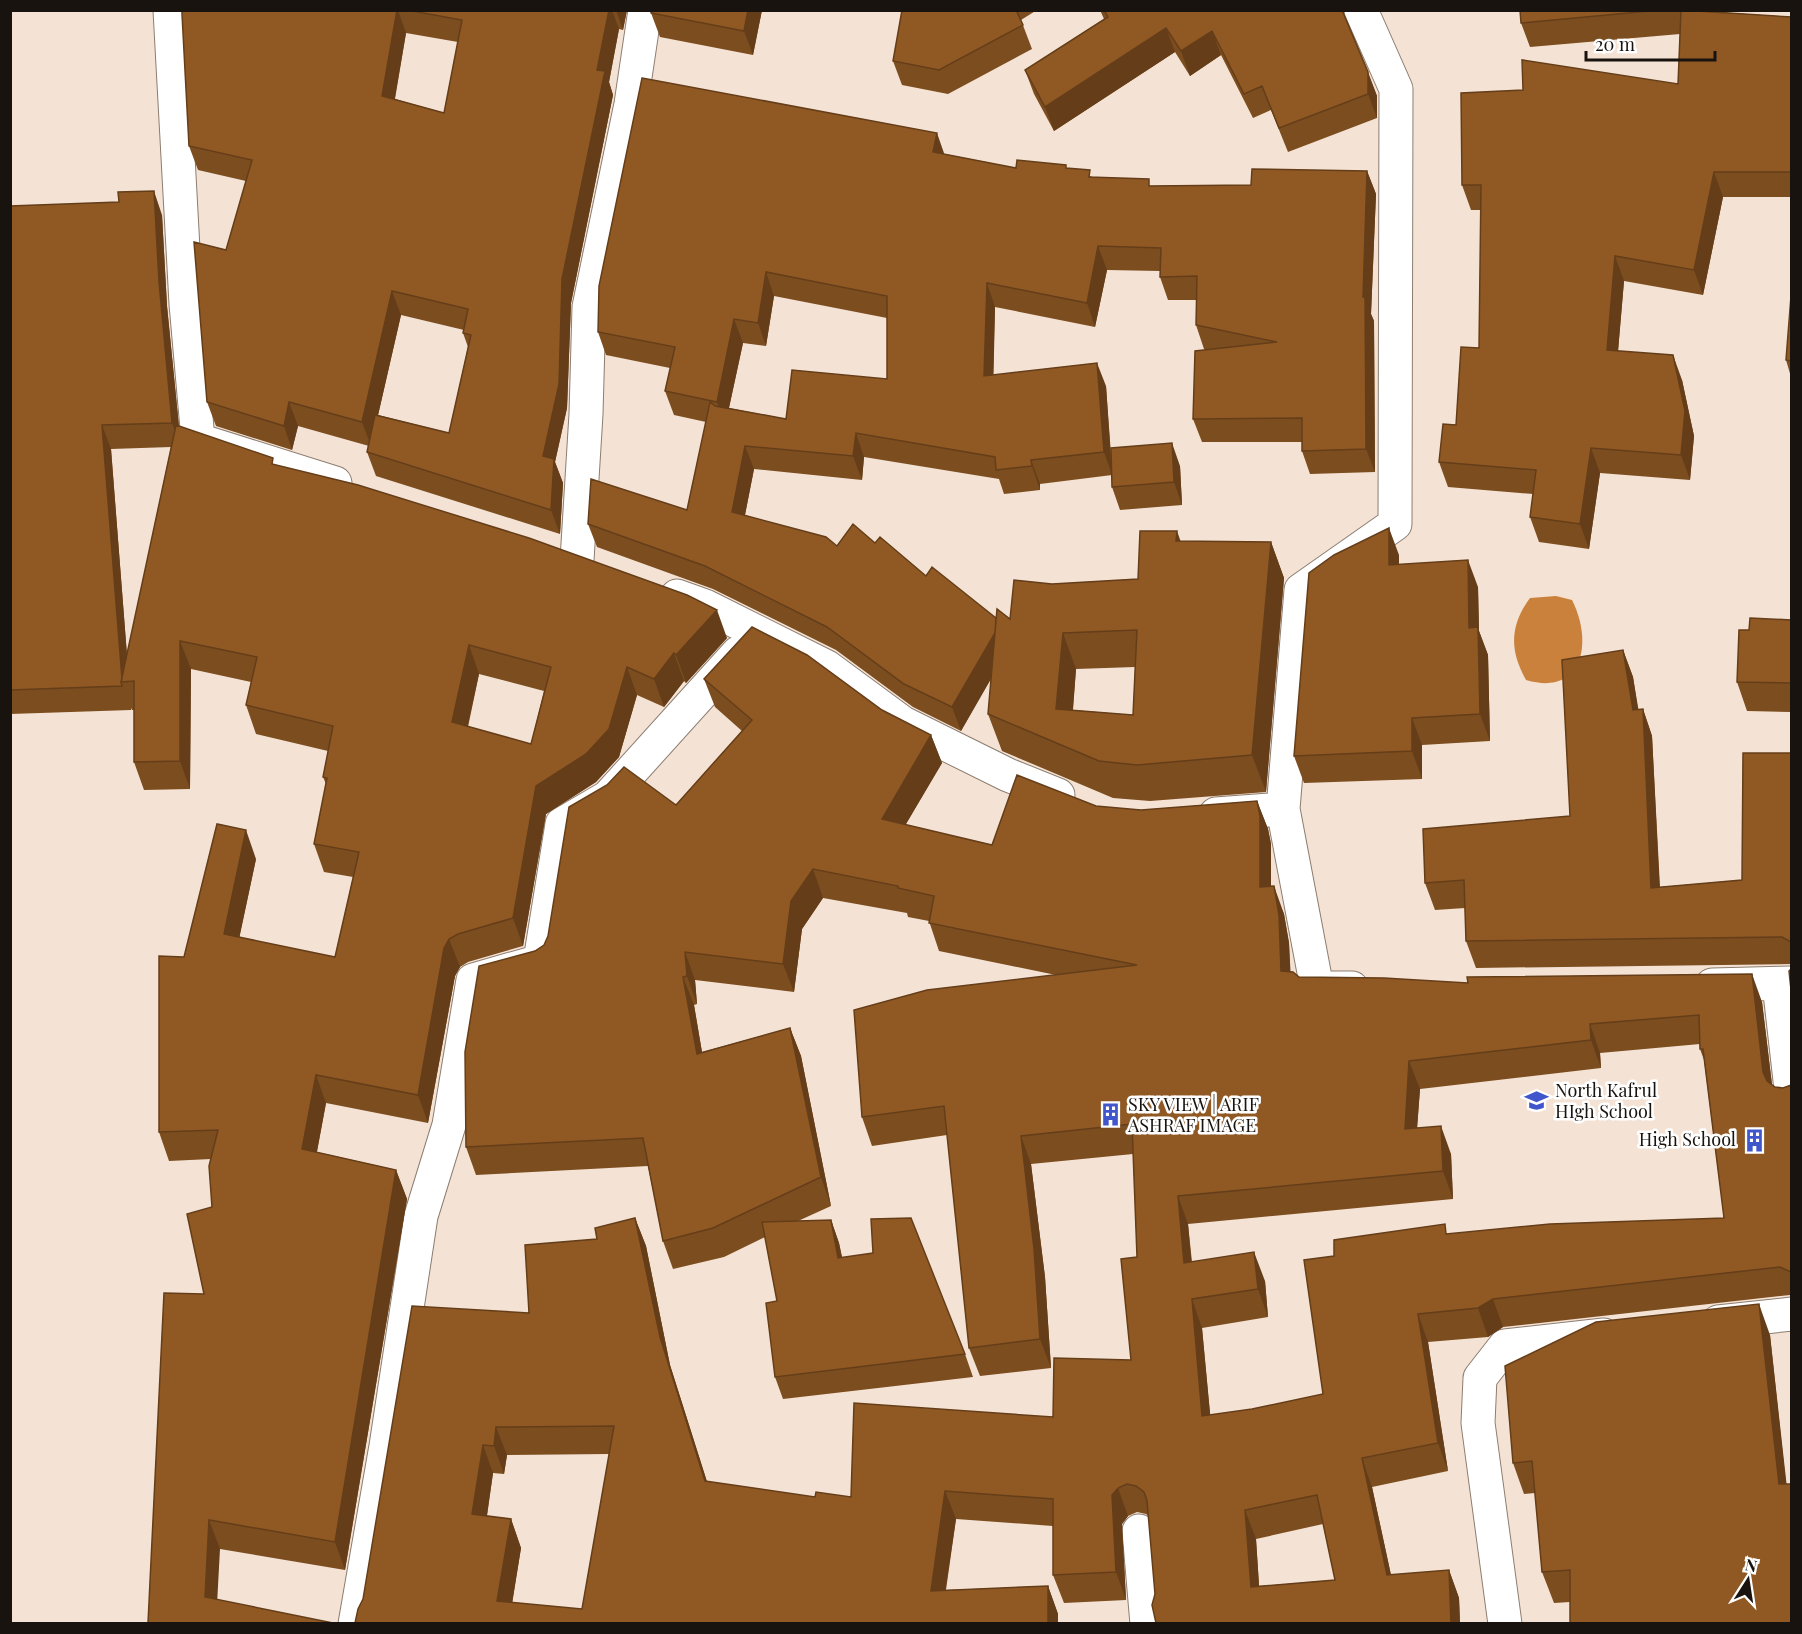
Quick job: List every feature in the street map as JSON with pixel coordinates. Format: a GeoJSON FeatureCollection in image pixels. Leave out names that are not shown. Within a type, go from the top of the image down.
{"type":"FeatureCollection","features":[{"type":"Feature","properties":{"kind":"street"},"geometry":{"type":"LineString","coordinates":[[170,10],[186,304],[198,440],[368,493]]}},
{"type":"Feature","properties":{"kind":"street"},"geometry":{"type":"LineString","coordinates":[[577,560],[586,414],[589,307],[631,104],[645,10]]}},
{"type":"Feature","properties":{"kind":"street"},"geometry":{"type":"LineString","coordinates":[[1360,10],[1396,90],[1395,524],[1301,590],[1283,809],[1317,988],[1377,988]]}},
{"type":"Feature","properties":{"kind":"street"},"geometry":{"type":"LineString","coordinates":[[545,549],[609,572]]}},
{"type":"Feature","properties":{"kind":"street"},"geometry":{"type":"LineString","coordinates":[[652,587],[705,606],[826,667],[903,723],[1008,775],[1086,807]]}},
{"type":"Feature","properties":{"kind":"street"},"geometry":{"type":"LineString","coordinates":[[355,1623],[386,1446],[421,1216],[449,1125],[473,980],[540,961],[562,824],[608,797],[757,633]]}},
{"type":"Feature","properties":{"kind":"street"},"geometry":{"type":"LineString","coordinates":[[1183,817],[1283,809]]}},
{"type":"Feature","properties":{"kind":"street"},"geometry":{"type":"LineString","coordinates":[[1684,985],[1785,984],[1791,1098]]}},
{"type":"Feature","properties":{"kind":"street"},"geometry":{"type":"LineString","coordinates":[[1688,1325],[1791,1314]]}},
{"type":"Feature","properties":{"kind":"street"},"geometry":{"type":"LineString","coordinates":[[1505,1623],[1478,1424],[1480,1378],[1505,1346],[1631,1332]]}},
{"type":"Feature","properties":{"kind":"street"},"geometry":{"type":"LineString","coordinates":[[1139,1531],[1147,1623]]}},
{"type":"Feature","properties":{"kind":"shaded area"},"geometry":{"type":"Polygon","coordinates":[[[1556,596],[1572,600],[1578,616],[1582,632],[1579,662],[1572,673],[1561,680],[1545,683],[1526,680],[1517,658],[1515,628],[1530,598],[1556,596]]]}},
{"type":"Feature","properties":{"kind":"building"},"geometry":{"type":"Polygon","coordinates":[[[182,10],[397,10],[382,96],[444,113],[462,20],[407,10],[609,10],[597,70],[605,71],[562,279],[559,384],[543,456],[554,459],[551,510],[367,452],[375,415],[449,433],[471,335],[463,333],[468,309],[392,291],[362,422],[289,402],[284,426],[207,402],[194,242],[226,250],[252,160],[189,146],[182,10]]]}},
{"type":"Feature","properties":{"kind":"building"},"geometry":{"type":"Polygon","coordinates":[[[651,10],[748,10],[744,31],[651,13],[651,10]]]}},
{"type":"Feature","properties":{"kind":"building"},"geometry":{"type":"Polygon","coordinates":[[[902,10],[1016,10],[1023,25],[939,70],[893,61],[902,10]]]}},
{"type":"Feature","properties":{"kind":"building"},"geometry":{"type":"Polygon","coordinates":[[[1104,10],[1342,10],[1368,72],[1368,94],[1279,128],[1262,86],[1244,94],[1212,31],[1181,51],[1166,28],[1045,107],[1025,70],[1108,17],[1104,10]]]}},
{"type":"Feature","properties":{"kind":"building"},"geometry":{"type":"Polygon","coordinates":[[[1520,10],[1660,10],[1521,23],[1520,10]]]}},
{"type":"Feature","properties":{"kind":"building"},"geometry":{"type":"Polygon","coordinates":[[[1681,10],[1791,17],[1791,172],[1714,172],[1694,270],[1615,256],[1607,350],[1673,355],[1685,411],[1681,455],[1591,448],[1580,524],[1530,517],[1536,470],[1439,462],[1443,424],[1456,425],[1461,347],[1479,348],[1481,185],[1462,185],[1461,93],[1523,90],[1522,60],[1678,84],[1681,10]]]}},
{"type":"Feature","properties":{"kind":"building"},"geometry":{"type":"Polygon","coordinates":[[[642,78],[937,133],[933,152],[1016,168],[1017,160],[1066,165],[1066,168],[1090,170],[1089,177],[1149,179],[1149,186],[1251,185],[1252,169],[1367,171],[1363,297],[1365,297],[1366,449],[1302,451],[1302,418],[1193,419],[1195,351],[1277,342],[1196,325],[1197,276],[1160,277],[1161,248],[1098,246],[1087,303],[987,283],[984,376],[1097,363],[1104,452],[1031,460],[1032,466],[996,470],[995,457],[856,433],[853,456],[745,446],[732,512],[826,537],[837,546],[853,524],[875,543],[880,537],[926,576],[932,567],[996,618],[995,633],[952,707],[904,684],[827,627],[705,566],[588,524],[591,479],[687,510],[710,402],[715,406],[786,419],[792,370],[887,379],[887,296],[766,272],[758,323],[734,319],[717,402],[665,391],[675,347],[598,332],[599,286],[642,78]]]}},
{"type":"Feature","properties":{"kind":"building"},"geometry":{"type":"Polygon","coordinates":[[[154,191],[159,282],[172,423],[102,425],[122,686],[10,690],[10,206],[119,202],[118,192],[154,191]]]}},
{"type":"Feature","properties":{"kind":"building"},"geometry":{"type":"Polygon","coordinates":[[[1791,296],[1791,361],[1786,360],[1791,296]]]}},
{"type":"Feature","properties":{"kind":"building"},"geometry":{"type":"Polygon","coordinates":[[[176,425],[273,458],[272,464],[358,485],[529,538],[687,595],[717,610],[676,655],[674,653],[654,679],[627,667],[609,729],[586,754],[536,786],[513,918],[458,934],[449,939],[444,948],[418,1095],[316,1075],[302,1149],[396,1170],[335,1542],[209,1520],[205,1597],[333,1623],[148,1623],[164,1293],[204,1294],[187,1214],[212,1207],[209,1166],[218,1130],[159,1132],[159,956],[184,957],[217,824],[246,830],[224,934],[335,957],[359,852],[314,844],[327,778],[323,777],[333,726],[246,705],[257,657],[180,641],[180,761],[134,762],[134,681],[121,682],[176,425]],[[469,645],[452,722],[531,744],[551,667],[469,645]]]}},
{"type":"Feature","properties":{"kind":"building"},"geometry":{"type":"Polygon","coordinates":[[[1172,443],[1174,482],[1112,487],[1111,448],[1172,443]]]}},
{"type":"Feature","properties":{"kind":"building"},"geometry":{"type":"Polygon","coordinates":[[[1389,528],[1389,565],[1468,560],[1469,628],[1478,627],[1480,714],[1412,718],[1412,751],[1294,756],[1309,573],[1334,555],[1389,528]]]}},
{"type":"Feature","properties":{"kind":"building"},"geometry":{"type":"Polygon","coordinates":[[[1140,531],[1177,531],[1176,541],[1271,542],[1252,755],[1137,765],[1099,761],[988,714],[997,609],[1010,619],[1014,580],[1052,584],[1138,579],[1140,531]],[[1137,630],[1063,633],[1056,709],[1133,715],[1137,630]]]}},
{"type":"Feature","properties":{"kind":"building"},"geometry":{"type":"Polygon","coordinates":[[[1750,618],[1791,620],[1791,683],[1737,682],[1739,630],[1749,630],[1750,618]]]}},
{"type":"Feature","properties":{"kind":"building"},"geometry":{"type":"Polygon","coordinates":[[[752,627],[807,655],[882,710],[931,735],[882,819],[992,845],[1017,775],[1096,806],[1141,810],[1257,801],[1260,816],[1260,887],[1274,886],[1279,915],[1281,971],[1293,972],[1299,977],[1384,978],[1468,983],[1467,977],[1752,974],[1763,1072],[1767,1081],[1775,1087],[1783,1088],[1791,1085],[1791,1272],[1780,1267],[1493,1299],[1478,1308],[1418,1314],[1438,1443],[1362,1458],[1387,1575],[1449,1570],[1451,1623],[1156,1623],[1152,1605],[1155,1594],[1147,1501],[1144,1492],[1136,1486],[1127,1484],[1118,1488],[1112,1495],[1116,1572],[1053,1575],[1053,1499],[945,1491],[931,1591],[1048,1586],[1048,1623],[355,1623],[363,1599],[412,1306],[529,1313],[525,1245],[597,1239],[595,1228],[635,1218],[660,1337],[705,1481],[815,1497],[816,1492],[851,1497],[854,1403],[1053,1417],[1054,1358],[1131,1360],[1121,1259],[1137,1257],[1132,1124],[1021,1136],[1034,1249],[1040,1339],[969,1348],[944,1106],[862,1117],[854,1010],[927,990],[1137,965],[929,923],[934,896],[898,888],[898,886],[813,869],[791,901],[783,964],[685,952],[687,976],[683,977],[697,1054],[790,1028],[821,1177],[713,1228],[663,1241],[643,1138],[466,1147],[465,1052],[479,966],[535,951],[544,945],[548,936],[569,807],[607,785],[624,767],[676,805],[752,720],[704,679],[752,627]],[[1699,1015],[1590,1024],[1591,1040],[1409,1061],[1405,1129],[1441,1126],[1443,1171],[1178,1196],[1184,1263],[1254,1252],[1258,1289],[1192,1299],[1202,1416],[1252,1409],[1323,1394],[1304,1260],[1334,1256],[1334,1240],[1445,1224],[1446,1234],[1550,1224],[1724,1218],[1703,1049],[1700,1049],[1699,1015]],[[614,1426],[496,1427],[494,1446],[483,1445],[472,1514],[511,1519],[497,1601],[582,1609],[614,1426]],[[1317,1495],[1245,1510],[1251,1587],[1335,1580],[1317,1495]]]}},
{"type":"Feature","properties":{"kind":"building"},"geometry":{"type":"Polygon","coordinates":[[[1623,650],[1633,710],[1643,709],[1651,888],[1742,880],[1743,753],[1791,753],[1791,942],[1782,937],[1466,941],[1464,880],[1425,883],[1423,829],[1570,816],[1562,660],[1623,650]]]}},
{"type":"Feature","properties":{"kind":"building"},"geometry":{"type":"Polygon","coordinates":[[[911,1218],[965,1354],[775,1377],[766,1303],[777,1301],[762,1222],[831,1220],[838,1258],[873,1253],[871,1219],[911,1218]]]}},
{"type":"Feature","properties":{"kind":"building"},"geometry":{"type":"Polygon","coordinates":[[[1759,1304],[1779,1484],[1791,1484],[1791,1623],[1570,1623],[1570,1570],[1542,1572],[1532,1461],[1513,1463],[1505,1366],[1596,1322],[1759,1304]]]}},
{"type":"Feature","properties":{"kind":"place","name":"North Kafrul HIgh School"},"geometry":{"type":"Point","coordinates":[1537,1101]}},
{"type":"Feature","properties":{"kind":"place","name":"SKY VIEW | ARIF ASHRAF IMAGE"},"geometry":{"type":"Point","coordinates":[1110,1115]}},
{"type":"Feature","properties":{"kind":"place","name":"High School"},"geometry":{"type":"Point","coordinates":[1754,1140]}}]}
